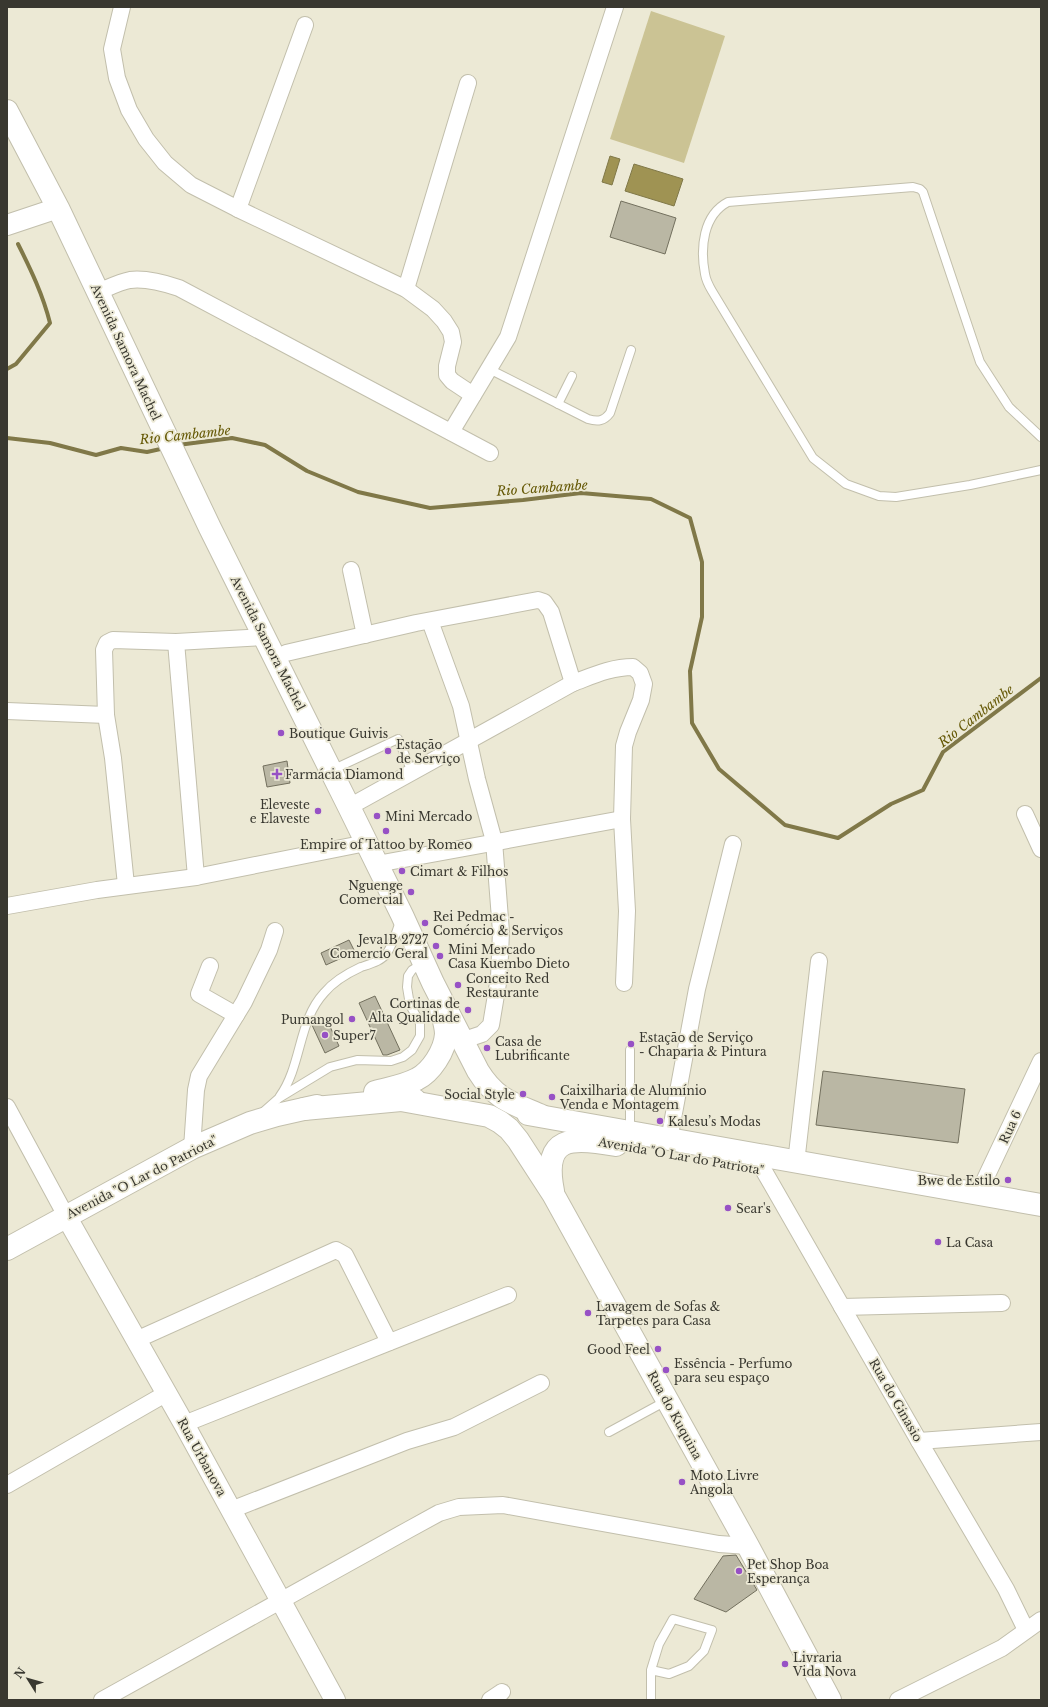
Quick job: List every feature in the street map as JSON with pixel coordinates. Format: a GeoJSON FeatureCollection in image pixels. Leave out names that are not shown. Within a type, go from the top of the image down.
{"type":"FeatureCollection","features":[{"type":"Feature","properties":{"kind":"main road","name":"Avenida Samora Machel"},"geometry":{"type":"LineString","coordinates":[[7,111],[58,208],[210,528],[331,770],[402,915],[433,983]]}},
{"type":"Feature","properties":{"kind":"main road"},"geometry":{"type":"LineString","coordinates":[[433,983],[485,1082],[500,1097],[542,1116]]}},
{"type":"Feature","properties":{"kind":"main road","name":"Avenida \"O Lar do Patriota\""},"geometry":{"type":"LineString","coordinates":[[7,1249],[192,1148],[250,1123],[277,1115],[406,1084],[418,1079],[439,1056],[444,1045],[446,1034],[433,983]]}},
{"type":"Feature","properties":{"kind":"main road","name":"Avenida \"O Lar do Patriota\""},"geometry":{"type":"LineString","coordinates":[[304,1109],[402,1100],[437,1100],[464,1103],[1041,1205]]}},
{"type":"Feature","properties":{"kind":"main road","name":"Avenida \"O Lar do Patriota\""},"geometry":{"type":"LineString","coordinates":[[402,1100],[490,1116],[500,1122],[509,1129],[518,1140],[553,1194]]}},
{"type":"Feature","properties":{"kind":"main road","name":"Avenida \"O Lar do Patriota\""},"geometry":{"type":"LineString","coordinates":[[553,1194],[550,1168],[553,1155],[562,1145],[579,1140],[588,1140],[764,1171],[1041,1216]]}},
{"type":"Feature","properties":{"kind":"main road","name":"Rua do Kuquina"},"geometry":{"type":"LineString","coordinates":[[553,1194],[748,1546],[830,1700]]}},
{"type":"Feature","properties":{"kind":"street"},"geometry":{"type":"LineString","coordinates":[[122,7],[112,49],[117,78],[129,110],[146,139],[165,163],[191,184],[238,209],[406,289],[432,309],[444,321],[451,332],[453,342],[447,366],[447,375],[452,381],[473,396]]}},
{"type":"Feature","properties":{"kind":"street"},"geometry":{"type":"LineString","coordinates":[[450,432],[508,337],[614,7]]}},
{"type":"Feature","properties":{"kind":"street"},"geometry":{"type":"LineString","coordinates":[[238,209],[305,25]]}},
{"type":"Feature","properties":{"kind":"street"},"geometry":{"type":"LineString","coordinates":[[406,289],[468,83]]}},
{"type":"Feature","properties":{"kind":"street"},"geometry":{"type":"LineString","coordinates":[[15,221],[58,208]]}},
{"type":"Feature","properties":{"kind":"street"},"geometry":{"type":"LineString","coordinates":[[98,292],[130,280],[149,281],[179,288],[490,453]]}},
{"type":"Feature","properties":{"kind":"street"},"geometry":{"type":"LineString","coordinates":[[351,570],[365,635]]}},
{"type":"Feature","properties":{"kind":"street"},"geometry":{"type":"LineString","coordinates":[[286,653],[430,621],[538,600],[544,602],[551,612],[572,683]]}},
{"type":"Feature","properties":{"kind":"street"},"geometry":{"type":"LineString","coordinates":[[430,621],[461,706],[477,779],[494,841],[501,932],[499,977],[492,1025],[482,1034],[464,1040]]}},
{"type":"Feature","properties":{"kind":"street"},"geometry":{"type":"LineString","coordinates":[[126,886],[113,758],[106,715],[104,650],[107,643],[113,640],[176,642],[264,637]]}},
{"type":"Feature","properties":{"kind":"street"},"geometry":{"type":"LineString","coordinates":[[176,642],[196,877]]}},
{"type":"Feature","properties":{"kind":"street"},"geometry":{"type":"LineString","coordinates":[[349,807],[572,683],[608,670],[633,666],[640,673],[644,684],[641,700],[624,746],[622,819],[627,911],[624,983]]}},
{"type":"Feature","properties":{"kind":"street"},"geometry":{"type":"LineString","coordinates":[[7,711],[106,715]]}},
{"type":"Feature","properties":{"kind":"street"},"geometry":{"type":"LineString","coordinates":[[1025,814],[1041,849]]}},
{"type":"Feature","properties":{"kind":"street"},"geometry":{"type":"LineString","coordinates":[[377,864],[494,841],[622,819]]}},
{"type":"Feature","properties":{"kind":"street"},"geometry":{"type":"LineString","coordinates":[[7,906],[126,886],[196,877],[366,843]]}},
{"type":"Feature","properties":{"kind":"street"},"geometry":{"type":"LineString","coordinates":[[669,1140],[698,989],[732,844]]}},
{"type":"Feature","properties":{"kind":"street"},"geometry":{"type":"LineString","coordinates":[[192,1148],[196,1090],[199,1076],[236,1015],[259,972],[275,932]]}},
{"type":"Feature","properties":{"kind":"street"},"geometry":{"type":"LineString","coordinates":[[796,1162],[819,961]]}},
{"type":"Feature","properties":{"kind":"street"},"geometry":{"type":"LineString","coordinates":[[210,966],[199,994],[236,1015]]}},
{"type":"Feature","properties":{"kind":"street","name":"Rua 6"},"geometry":{"type":"LineString","coordinates":[[978,1194],[1041,1061]]}},
{"type":"Feature","properties":{"kind":"street"},"geometry":{"type":"LineString","coordinates":[[7,1107],[66,1216]]}},
{"type":"Feature","properties":{"kind":"street","name":"Rua do Ginasio"},"geometry":{"type":"LineString","coordinates":[[764,1171],[1006,1589],[1026,1630]]}},
{"type":"Feature","properties":{"kind":"street","name":"Rua Urbanova"},"geometry":{"type":"LineString","coordinates":[[66,1216],[167,1393],[335,1700]]}},
{"type":"Feature","properties":{"kind":"street"},"geometry":{"type":"LineString","coordinates":[[136,1340],[336,1250],[346,1254],[389,1342]]}},
{"type":"Feature","properties":{"kind":"street"},"geometry":{"type":"LineString","coordinates":[[184,1424],[508,1295]]}},
{"type":"Feature","properties":{"kind":"street"},"geometry":{"type":"LineString","coordinates":[[842,1307],[1002,1303]]}},
{"type":"Feature","properties":{"kind":"street"},"geometry":{"type":"LineString","coordinates":[[231,1510],[407,1441],[454,1428],[540,1383]]}},
{"type":"Feature","properties":{"kind":"street"},"geometry":{"type":"LineString","coordinates":[[7,1485],[167,1393]]}},
{"type":"Feature","properties":{"kind":"street"},"geometry":{"type":"LineString","coordinates":[[919,1441],[1041,1432]]}},
{"type":"Feature","properties":{"kind":"street"},"geometry":{"type":"LineString","coordinates":[[102,1700],[421,1523],[440,1513],[459,1507],[503,1505],[719,1544],[748,1546]]}},
{"type":"Feature","properties":{"kind":"street"},"geometry":{"type":"LineString","coordinates":[[898,1700],[1002,1648],[1041,1620]]}},
{"type":"Feature","properties":{"kind":"lane"},"geometry":{"type":"LineString","coordinates":[[1041,438],[1009,407],[980,362],[923,192],[920,188],[913,187],[728,202],[718,207],[711,218],[704,235],[703,256],[705,275],[712,291],[813,458],[846,484],[867,493],[879,496],[896,497],[970,485],[1041,470]]}},
{"type":"Feature","properties":{"kind":"lane"},"geometry":{"type":"LineString","coordinates":[[489,369],[588,420],[595,421],[606,418],[610,413],[631,350]]}},
{"type":"Feature","properties":{"kind":"lane"},"geometry":{"type":"LineString","coordinates":[[558,404],[572,376]]}},
{"type":"Feature","properties":{"kind":"lane"},"geometry":{"type":"LineString","coordinates":[[331,770],[398,739],[412,772]]}},
{"type":"Feature","properties":{"kind":"lane"},"geometry":{"type":"LineString","coordinates":[[279,1098],[288,1084],[310,1013],[324,993],[340,979],[375,962],[387,954],[402,915]]}},
{"type":"Feature","properties":{"kind":"lane"},"geometry":{"type":"LineString","coordinates":[[250,1123],[279,1098],[330,1067],[357,1060],[391,1061],[403,1057],[412,1050],[420,1036],[420,1023],[410,1005],[407,987],[408,976],[417,965],[424,962]]}},
{"type":"Feature","properties":{"kind":"lane"},"geometry":{"type":"LineString","coordinates":[[630,1050],[630,1133]]}},
{"type":"Feature","properties":{"kind":"lane"},"geometry":{"type":"LineString","coordinates":[[609,1432],[667,1401]]}},
{"type":"Feature","properties":{"kind":"lane"},"geometry":{"type":"LineString","coordinates":[[651,1670],[669,1674],[689,1666],[704,1651],[712,1630],[673,1619],[659,1644],[651,1670],[651,1700]]}},
{"type":"Feature","properties":{"kind":"shaded area"},"geometry":{"type":"Polygon","coordinates":[[[651,11],[725,36],[684,163],[610,139],[651,11]]]}},
{"type":"Feature","properties":{"kind":"shaded area"},"geometry":{"type":"Polygon","coordinates":[[[610,156],[620,159],[612,185],[602,182],[610,156]]]}},
{"type":"Feature","properties":{"kind":"shaded area"},"geometry":{"type":"Polygon","coordinates":[[[634,164],[683,179],[674,206],[625,191],[634,164]]]}},
{"type":"Feature","properties":{"kind":"building"},"geometry":{"type":"Polygon","coordinates":[[[621,201],[676,218],[665,254],[610,237],[621,201]]]}},
{"type":"Feature","properties":{"kind":"building","name":"Farmácia Diamond"},"geometry":{"type":"Polygon","coordinates":[[[287,761],[290,783],[267,787],[263,766],[287,761]]]}},
{"type":"Feature","properties":{"kind":"building"},"geometry":{"type":"Polygon","coordinates":[[[349,940],[355,952],[326,965],[321,953],[349,940]]]}},
{"type":"Feature","properties":{"kind":"building"},"geometry":{"type":"Polygon","coordinates":[[[375,996],[400,1050],[387,1055],[383,1055],[359,1003],[375,996]]]}},
{"type":"Feature","properties":{"kind":"building","name":"Super7"},"geometry":{"type":"Polygon","coordinates":[[[326,1018],[339,1046],[325,1053],[312,1025],[326,1018]]]}},
{"type":"Feature","properties":{"kind":"building"},"geometry":{"type":"Polygon","coordinates":[[[823,1071],[965,1089],[958,1143],[816,1125],[823,1071]]]}},
{"type":"Feature","properties":{"kind":"building"},"geometry":{"type":"Polygon","coordinates":[[[736,1555],[757,1590],[726,1612],[694,1599],[723,1556],[736,1555]]]}},
{"type":"Feature","properties":{"kind":"waterway"},"geometry":{"type":"LineString","coordinates":[[7,369],[16,364],[50,323],[32,273],[18,244]]}},
{"type":"Feature","properties":{"kind":"waterway","name":"Rio Cambambe"},"geometry":{"type":"LineString","coordinates":[[7,438],[50,443],[96,455],[121,448],[147,452],[165,448]]}},
{"type":"Feature","properties":{"kind":"waterway","name":"Rio Cambambe"},"geometry":{"type":"LineString","coordinates":[[178,445],[232,438],[265,445],[307,471],[358,492],[430,508],[523,500],[581,493],[651,499],[690,518],[702,562],[702,617],[690,671],[692,723],[719,769],[785,825],[838,838],[891,804],[923,790],[943,752],[1041,678]]}},
{"type":"Feature","properties":{"kind":"place","name":"Boutique Guivis"},"geometry":{"type":"Point","coordinates":[281,733]}},
{"type":"Feature","properties":{"kind":"place","name":"Estação de Serviço"},"geometry":{"type":"Point","coordinates":[388,751]}},
{"type":"Feature","properties":{"kind":"place","name":"Farmácia Diamond"},"geometry":{"type":"Point","coordinates":[277,774]}},
{"type":"Feature","properties":{"kind":"place","name":"Eleveste e Elaveste"},"geometry":{"type":"Point","coordinates":[318,811]}},
{"type":"Feature","properties":{"kind":"place","name":"Mini Mercado"},"geometry":{"type":"Point","coordinates":[377,816]}},
{"type":"Feature","properties":{"kind":"place","name":"Empire of Tattoo by Romeo"},"geometry":{"type":"Point","coordinates":[386,831]}},
{"type":"Feature","properties":{"kind":"place","name":"Cimart & Filhos"},"geometry":{"type":"Point","coordinates":[402,871]}},
{"type":"Feature","properties":{"kind":"place","name":"Nguenge Comercial"},"geometry":{"type":"Point","coordinates":[411,892]}},
{"type":"Feature","properties":{"kind":"place","name":"Rei Pedmac - Comércio & Serviços"},"geometry":{"type":"Point","coordinates":[425,923]}},
{"type":"Feature","properties":{"kind":"place","name":"Jeva1B 2727 Comercio Geral"},"geometry":{"type":"Point","coordinates":[436,946]}},
{"type":"Feature","properties":{"kind":"place","name":"Mini Mercado Casa Kuembo Dieto"},"geometry":{"type":"Point","coordinates":[440,956]}},
{"type":"Feature","properties":{"kind":"place","name":"Conceito Red Restaurante"},"geometry":{"type":"Point","coordinates":[458,985]}},
{"type":"Feature","properties":{"kind":"place","name":"Cortinas de Alta Qualidade"},"geometry":{"type":"Point","coordinates":[468,1010]}},
{"type":"Feature","properties":{"kind":"place","name":"Pumangol"},"geometry":{"type":"Point","coordinates":[352,1019]}},
{"type":"Feature","properties":{"kind":"place","name":"Super7"},"geometry":{"type":"Point","coordinates":[325,1035]}},
{"type":"Feature","properties":{"kind":"place","name":"Estação de Serviço - Chaparia & Pintura"},"geometry":{"type":"Point","coordinates":[631,1044]}},
{"type":"Feature","properties":{"kind":"place","name":"Casa de Lubrificante"},"geometry":{"type":"Point","coordinates":[487,1048]}},
{"type":"Feature","properties":{"kind":"place","name":"Social Style"},"geometry":{"type":"Point","coordinates":[523,1094]}},
{"type":"Feature","properties":{"kind":"place","name":"Caixilharia de Alumínio Venda e Montagem"},"geometry":{"type":"Point","coordinates":[552,1097]}},
{"type":"Feature","properties":{"kind":"place","name":"Kalesu’s Modas"},"geometry":{"type":"Point","coordinates":[660,1121]}},
{"type":"Feature","properties":{"kind":"place","name":"Bwe de Estilo"},"geometry":{"type":"Point","coordinates":[1008,1180]}},
{"type":"Feature","properties":{"kind":"place","name":"Sear's"},"geometry":{"type":"Point","coordinates":[728,1208]}},
{"type":"Feature","properties":{"kind":"place","name":"La Casa"},"geometry":{"type":"Point","coordinates":[938,1242]}},
{"type":"Feature","properties":{"kind":"place","name":"Lavagem de Sofas & Tarpetes para Casa"},"geometry":{"type":"Point","coordinates":[588,1313]}},
{"type":"Feature","properties":{"kind":"place","name":"Good Feel"},"geometry":{"type":"Point","coordinates":[658,1349]}},
{"type":"Feature","properties":{"kind":"place","name":"Essência - Perfumo para seu espaço"},"geometry":{"type":"Point","coordinates":[666,1370]}},
{"type":"Feature","properties":{"kind":"place","name":"Moto Livre Angola"},"geometry":{"type":"Point","coordinates":[682,1482]}},
{"type":"Feature","properties":{"kind":"place","name":"Pet Shop Boa Esperança"},"geometry":{"type":"Point","coordinates":[739,1571]}},
{"type":"Feature","properties":{"kind":"place","name":"Livraria Vida Nova"},"geometry":{"type":"Point","coordinates":[785,1664]}}]}
